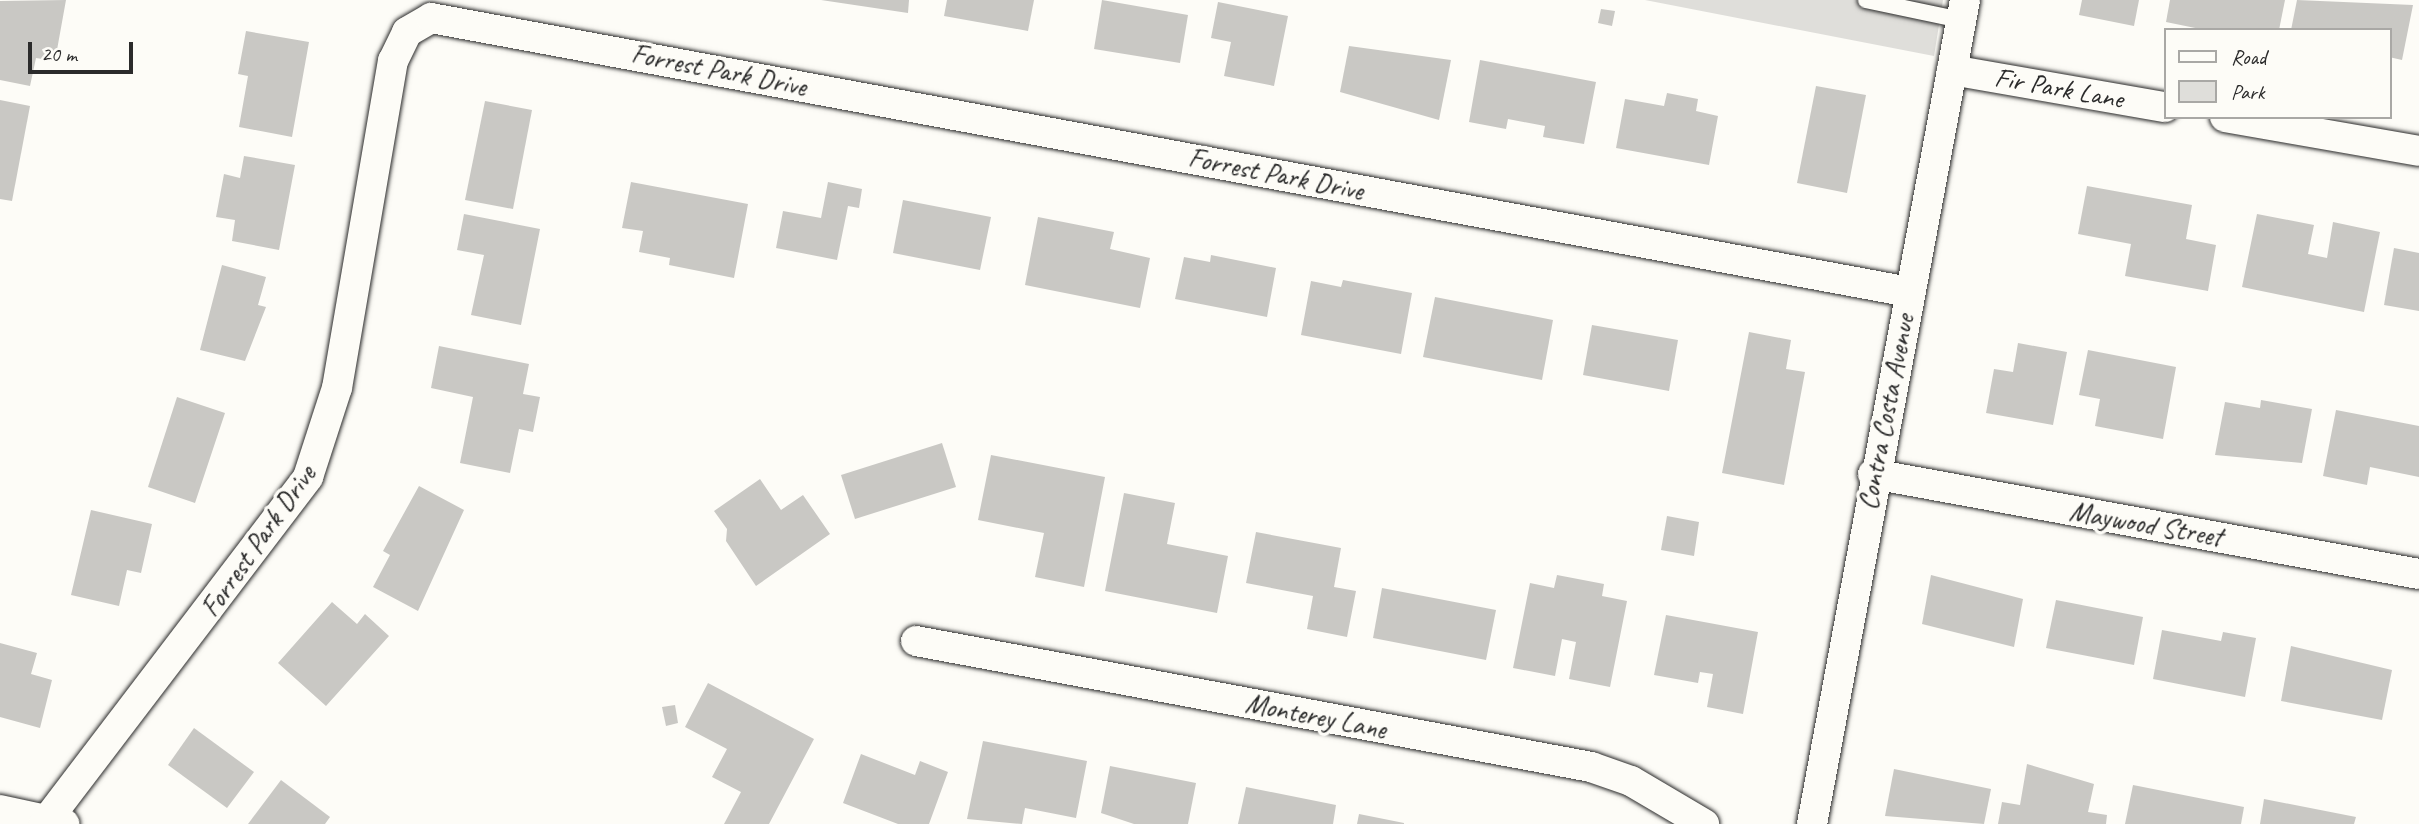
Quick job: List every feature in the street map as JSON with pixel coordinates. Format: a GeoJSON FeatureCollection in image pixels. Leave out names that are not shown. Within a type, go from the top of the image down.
{"type":"FeatureCollection","features":[{"type":"Feature","properties":{"kind":"street","name":"Contra Costa Avenue"},"geometry":{"type":"LineString","coordinates":[[1812,824],[1873,474],[1963,10]]}},
{"type":"Feature","properties":{"kind":"street","name":"Forrest Park Drive"},"geometry":{"type":"LineString","coordinates":[[51,823],[308,477],[337,388],[393,61],[407,32],[431,18],[1909,292]]}},
{"type":"Feature","properties":{"kind":"street","name":"Fir Park Lane"},"geometry":{"type":"LineString","coordinates":[[1952,70],[2164,107]]}},
{"type":"Feature","properties":{"kind":"street"},"geometry":{"type":"LineString","coordinates":[[2236,119],[2419,151]]}},
{"type":"Feature","properties":{"kind":"street","name":"Maywood Street"},"geometry":{"type":"LineString","coordinates":[[1873,474],[2419,574]]}},
{"type":"Feature","properties":{"kind":"street","name":"Monterey Lane"},"geometry":{"type":"LineString","coordinates":[[916,642],[1591,767],[1631,781],[1704,824]]}},
{"type":"Feature","properties":{"kind":"street"},"geometry":{"type":"LineString","coordinates":[[0,810],[51,823]]}},
{"type":"Feature","properties":{"kind":"lane"},"geometry":{"type":"LineString","coordinates":[[1866,0],[1963,10]]}},
{"type":"Feature","properties":{"kind":"green space"},"geometry":{"type":"Polygon","coordinates":[[[1645,0],[1943,0],[1934,56],[1645,0]]]}},
{"type":"Feature","properties":{"kind":"building"},"geometry":{"type":"Polygon","coordinates":[[[66,0],[55,61],[36,58],[30,86],[0,80],[0,1],[66,0]]]}},
{"type":"Feature","properties":{"kind":"building"},"geometry":{"type":"Polygon","coordinates":[[[821,0],[909,0],[908,13],[821,0]]]}},
{"type":"Feature","properties":{"kind":"building"},"geometry":{"type":"Polygon","coordinates":[[[947,0],[1034,0],[1028,31],[944,16],[947,0]]]}},
{"type":"Feature","properties":{"kind":"building"},"geometry":{"type":"Polygon","coordinates":[[[1102,0],[1188,15],[1180,63],[1094,49],[1102,0]]]}},
{"type":"Feature","properties":{"kind":"building"},"geometry":{"type":"Polygon","coordinates":[[[2082,0],[2139,0],[2134,26],[2079,15],[2082,0]]]}},
{"type":"Feature","properties":{"kind":"building"},"geometry":{"type":"Polygon","coordinates":[[[2170,0],[2285,0],[2279,28],[2195,28],[2166,22],[2170,0]]]}},
{"type":"Feature","properties":{"kind":"building"},"geometry":{"type":"Polygon","coordinates":[[[2297,0],[2413,5],[2402,60],[2391,57],[2391,28],[2291,28],[2297,0]]]}},
{"type":"Feature","properties":{"kind":"building"},"geometry":{"type":"Polygon","coordinates":[[[1218,2],[1288,16],[1274,86],[1224,76],[1231,42],[1211,38],[1218,2]]]}},
{"type":"Feature","properties":{"kind":"building"},"geometry":{"type":"Polygon","coordinates":[[[1601,9],[1615,11],[1612,26],[1598,23],[1601,9]]]}},
{"type":"Feature","properties":{"kind":"building"},"geometry":{"type":"Polygon","coordinates":[[[246,31],[309,42],[292,137],[239,127],[248,76],[238,74],[246,31]]]}},
{"type":"Feature","properties":{"kind":"building"},"geometry":{"type":"Polygon","coordinates":[[[1349,46],[1451,60],[1439,120],[1340,92],[1349,46]]]}},
{"type":"Feature","properties":{"kind":"building"},"geometry":{"type":"Polygon","coordinates":[[[1480,60],[1596,82],[1584,144],[1543,137],[1545,126],[1508,119],[1506,129],[1469,122],[1480,60]]]}},
{"type":"Feature","properties":{"kind":"building"},"geometry":{"type":"Polygon","coordinates":[[[1816,86],[1866,95],[1847,193],[1797,183],[1816,86]]]}},
{"type":"Feature","properties":{"kind":"building"},"geometry":{"type":"Polygon","coordinates":[[[1667,93],[1698,99],[1696,111],[1718,116],[1709,165],[1616,148],[1625,99],[1664,106],[1667,93]]]}},
{"type":"Feature","properties":{"kind":"building"},"geometry":{"type":"Polygon","coordinates":[[[0,100],[30,106],[12,201],[0,199],[0,100]]]}},
{"type":"Feature","properties":{"kind":"building"},"geometry":{"type":"Polygon","coordinates":[[[485,101],[532,110],[513,209],[465,200],[485,101]]]}},
{"type":"Feature","properties":{"kind":"building"},"geometry":{"type":"Polygon","coordinates":[[[244,156],[295,165],[279,250],[232,241],[235,220],[216,217],[224,174],[240,178],[244,156]]]}},
{"type":"Feature","properties":{"kind":"building"},"geometry":{"type":"Polygon","coordinates":[[[631,182],[748,204],[734,278],[669,265],[670,258],[639,252],[643,231],[622,228],[631,182]]]}},
{"type":"Feature","properties":{"kind":"building"},"geometry":{"type":"Polygon","coordinates":[[[828,182],[862,189],[859,208],[848,206],[837,260],[776,248],[783,211],[821,218],[828,182]]]}},
{"type":"Feature","properties":{"kind":"building"},"geometry":{"type":"Polygon","coordinates":[[[2087,186],[2192,205],[2186,239],[2216,245],[2208,291],[2125,276],[2131,244],[2078,234],[2087,186]]]}},
{"type":"Feature","properties":{"kind":"building"},"geometry":{"type":"Polygon","coordinates":[[[903,200],[991,217],[980,270],[893,253],[903,200]]]}},
{"type":"Feature","properties":{"kind":"building"},"geometry":{"type":"Polygon","coordinates":[[[464,214],[540,229],[521,325],[471,315],[484,255],[457,250],[464,214]]]}},
{"type":"Feature","properties":{"kind":"building"},"geometry":{"type":"Polygon","coordinates":[[[2257,214],[2314,225],[2308,254],[2327,258],[2333,222],[2380,232],[2364,312],[2242,287],[2257,214]]]}},
{"type":"Feature","properties":{"kind":"building"},"geometry":{"type":"Polygon","coordinates":[[[1038,217],[1114,232],[1110,249],[1150,258],[1140,308],[1025,285],[1038,217]]]}},
{"type":"Feature","properties":{"kind":"building"},"geometry":{"type":"Polygon","coordinates":[[[2394,248],[2419,253],[2419,311],[2384,305],[2394,248]]]}},
{"type":"Feature","properties":{"kind":"building"},"geometry":{"type":"Polygon","coordinates":[[[1211,255],[1276,268],[1267,317],[1175,299],[1184,257],[1210,262],[1211,255]]]}},
{"type":"Feature","properties":{"kind":"building"},"geometry":{"type":"Polygon","coordinates":[[[222,265],[266,277],[258,305],[266,307],[245,361],[200,350],[222,265]]]}},
{"type":"Feature","properties":{"kind":"building"},"geometry":{"type":"Polygon","coordinates":[[[1343,280],[1412,293],[1401,354],[1301,335],[1311,281],[1341,287],[1343,280]]]}},
{"type":"Feature","properties":{"kind":"building"},"geometry":{"type":"Polygon","coordinates":[[[1435,297],[1553,320],[1542,380],[1423,357],[1435,297]]]}},
{"type":"Feature","properties":{"kind":"building"},"geometry":{"type":"Polygon","coordinates":[[[1592,325],[1678,340],[1669,391],[1583,375],[1592,325]]]}},
{"type":"Feature","properties":{"kind":"building"},"geometry":{"type":"Polygon","coordinates":[[[1749,332],[1791,340],[1786,369],[1805,372],[1784,485],[1722,473],[1749,332]]]}},
{"type":"Feature","properties":{"kind":"building"},"geometry":{"type":"Polygon","coordinates":[[[2018,343],[2067,352],[2053,425],[1986,413],[1994,369],[2013,372],[2018,343]]]}},
{"type":"Feature","properties":{"kind":"building"},"geometry":{"type":"Polygon","coordinates":[[[439,346],[529,364],[523,394],[540,397],[533,432],[519,429],[510,473],[460,463],[473,397],[431,388],[439,346]]]}},
{"type":"Feature","properties":{"kind":"building"},"geometry":{"type":"Polygon","coordinates":[[[2088,350],[2176,367],[2163,439],[2095,426],[2100,399],[2079,395],[2088,350]]]}},
{"type":"Feature","properties":{"kind":"building"},"geometry":{"type":"Polygon","coordinates":[[[177,397],[225,413],[195,503],[148,487],[177,397]]]}},
{"type":"Feature","properties":{"kind":"building"},"geometry":{"type":"Polygon","coordinates":[[[2261,400],[2312,409],[2302,463],[2215,455],[2225,402],[2260,408],[2261,400]]]}},
{"type":"Feature","properties":{"kind":"building"},"geometry":{"type":"Polygon","coordinates":[[[2336,410],[2419,426],[2419,477],[2370,467],[2367,485],[2323,476],[2336,410]]]}},
{"type":"Feature","properties":{"kind":"building"},"geometry":{"type":"Polygon","coordinates":[[[942,443],[956,487],[855,519],[841,475],[942,443]]]}},
{"type":"Feature","properties":{"kind":"building"},"geometry":{"type":"Polygon","coordinates":[[[991,455],[1105,477],[1084,587],[1035,577],[1044,533],[978,520],[991,455]]]}},
{"type":"Feature","properties":{"kind":"building"},"geometry":{"type":"Polygon","coordinates":[[[760,479],[781,510],[803,495],[830,534],[756,586],[726,541],[727,529],[714,511],[760,479]]]}},
{"type":"Feature","properties":{"kind":"building"},"geometry":{"type":"Polygon","coordinates":[[[419,486],[464,510],[418,611],[373,587],[390,555],[383,551],[419,486]]]}},
{"type":"Feature","properties":{"kind":"building"},"geometry":{"type":"Polygon","coordinates":[[[1124,493],[1175,503],[1167,544],[1228,556],[1217,613],[1105,591],[1124,493]]]}},
{"type":"Feature","properties":{"kind":"building"},"geometry":{"type":"Polygon","coordinates":[[[91,510],[152,524],[141,573],[127,570],[119,606],[71,595],[91,510]]]}},
{"type":"Feature","properties":{"kind":"building"},"geometry":{"type":"Polygon","coordinates":[[[1667,516],[1699,522],[1694,556],[1661,550],[1667,516]]]}},
{"type":"Feature","properties":{"kind":"building"},"geometry":{"type":"Polygon","coordinates":[[[1256,532],[1341,548],[1334,587],[1356,591],[1347,637],[1307,629],[1313,596],[1246,583],[1256,532]]]}},
{"type":"Feature","properties":{"kind":"building"},"geometry":{"type":"Polygon","coordinates":[[[1557,575],[1604,584],[1602,596],[1627,601],[1610,687],[1569,679],[1576,642],[1562,639],[1555,676],[1513,668],[1530,583],[1554,588],[1557,575]]]}},
{"type":"Feature","properties":{"kind":"building"},"geometry":{"type":"Polygon","coordinates":[[[1931,575],[2023,599],[2014,647],[1922,624],[1931,575]]]}},
{"type":"Feature","properties":{"kind":"building"},"geometry":{"type":"Polygon","coordinates":[[[1382,588],[1496,610],[1486,660],[1373,638],[1382,588]]]}},
{"type":"Feature","properties":{"kind":"building"},"geometry":{"type":"Polygon","coordinates":[[[2056,600],[2143,617],[2134,665],[2046,648],[2056,600]]]}},
{"type":"Feature","properties":{"kind":"building"},"geometry":{"type":"Polygon","coordinates":[[[332,602],[357,624],[365,614],[389,636],[326,706],[278,663],[332,602]]]}},
{"type":"Feature","properties":{"kind":"building"},"geometry":{"type":"Polygon","coordinates":[[[1666,615],[1758,632],[1743,714],[1707,707],[1713,674],[1700,672],[1698,683],[1654,675],[1666,615]]]}},
{"type":"Feature","properties":{"kind":"building"},"geometry":{"type":"Polygon","coordinates":[[[2162,630],[2221,641],[2223,632],[2256,638],[2245,697],[2153,679],[2162,630]]]}},
{"type":"Feature","properties":{"kind":"building"},"geometry":{"type":"Polygon","coordinates":[[[0,643],[37,653],[31,674],[52,680],[40,728],[0,717],[0,643]]]}},
{"type":"Feature","properties":{"kind":"building"},"geometry":{"type":"Polygon","coordinates":[[[2291,646],[2392,670],[2382,720],[2281,701],[2291,646]]]}},
{"type":"Feature","properties":{"kind":"building"},"geometry":{"type":"Polygon","coordinates":[[[708,683],[814,739],[769,824],[724,824],[741,792],[712,777],[727,749],[685,727],[708,683]]]}},
{"type":"Feature","properties":{"kind":"building"},"geometry":{"type":"Polygon","coordinates":[[[675,705],[678,723],[666,726],[662,707],[675,705]]]}},
{"type":"Feature","properties":{"kind":"building"},"geometry":{"type":"Polygon","coordinates":[[[194,728],[254,772],[227,808],[168,765],[194,728]]]}},
{"type":"Feature","properties":{"kind":"building"},"geometry":{"type":"Polygon","coordinates":[[[983,741],[1087,761],[1076,818],[1025,808],[1022,824],[967,819],[983,741]]]}},
{"type":"Feature","properties":{"kind":"building"},"geometry":{"type":"Polygon","coordinates":[[[861,754],[915,775],[920,761],[948,772],[929,824],[898,824],[843,803],[861,754]]]}},
{"type":"Feature","properties":{"kind":"building"},"geometry":{"type":"Polygon","coordinates":[[[2027,764],[2094,784],[2088,812],[2107,815],[2106,824],[1998,824],[2002,802],[2020,805],[2027,764]]]}},
{"type":"Feature","properties":{"kind":"building"},"geometry":{"type":"Polygon","coordinates":[[[1110,766],[1196,783],[1188,824],[1134,824],[1101,813],[1110,766]]]}},
{"type":"Feature","properties":{"kind":"building"},"geometry":{"type":"Polygon","coordinates":[[[1894,769],[1991,789],[1984,824],[1885,816],[1894,769]]]}},
{"type":"Feature","properties":{"kind":"building"},"geometry":{"type":"Polygon","coordinates":[[[281,780],[330,817],[325,824],[248,824],[281,780]]]}},
{"type":"Feature","properties":{"kind":"building"},"geometry":{"type":"Polygon","coordinates":[[[2133,785],[2244,807],[2241,824],[2125,824],[2133,785]]]}},
{"type":"Feature","properties":{"kind":"building"},"geometry":{"type":"Polygon","coordinates":[[[1246,787],[1336,805],[1333,824],[1238,824],[1246,787]]]}},
{"type":"Feature","properties":{"kind":"building"},"geometry":{"type":"Polygon","coordinates":[[[2264,799],[2356,817],[2354,824],[2260,824],[2264,799]]]}},
{"type":"Feature","properties":{"kind":"building"},"geometry":{"type":"Polygon","coordinates":[[[1359,814],[1404,823],[1404,824],[1357,824],[1359,814]]]}}]}
